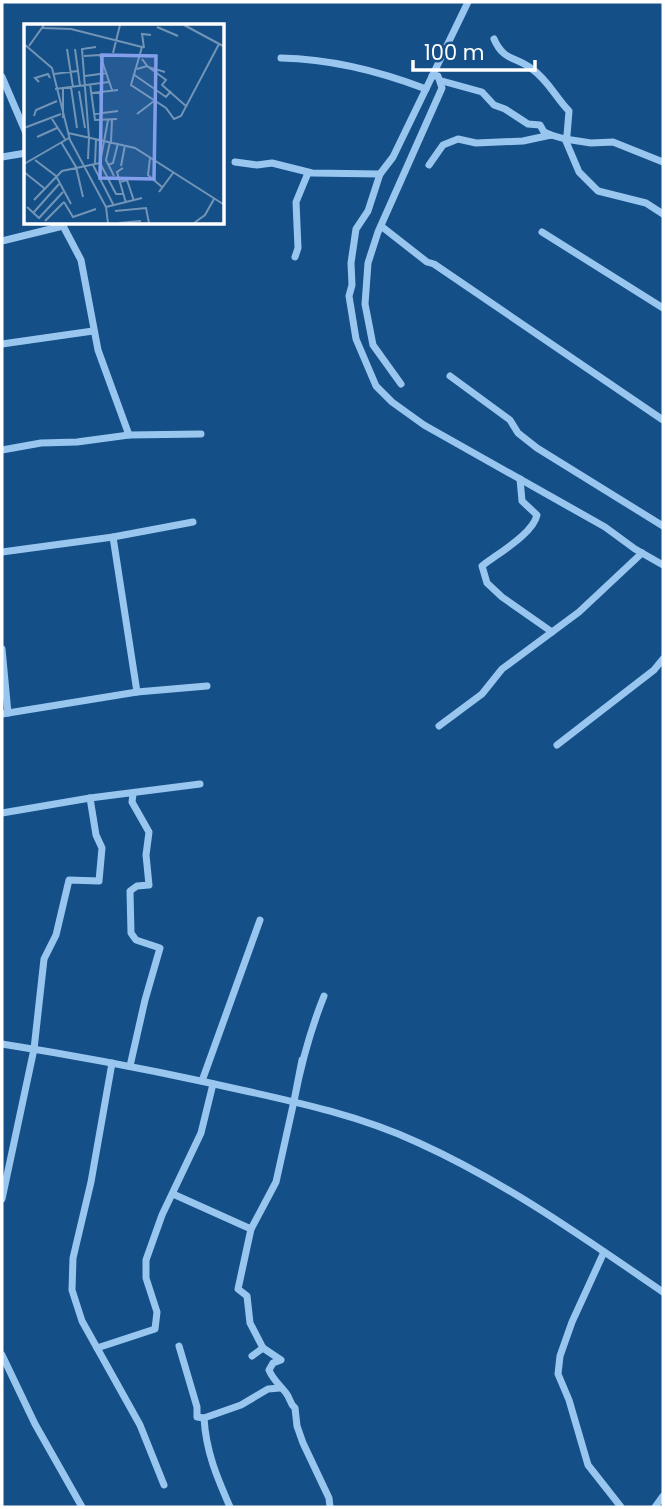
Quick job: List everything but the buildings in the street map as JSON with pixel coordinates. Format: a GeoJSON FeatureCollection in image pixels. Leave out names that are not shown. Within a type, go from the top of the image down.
{"type":"FeatureCollection","features":[{"type":"Feature","properties":{"kind":"street"},"geometry":{"type":"LineString","coordinates":[[465,2],[393,157],[380,174],[368,211],[356,229],[349,303],[364,362],[376,386],[392,402],[424,425],[605,527],[663,565]]}},
{"type":"Feature","properties":{"kind":"street"},"geometry":{"type":"LineString","coordinates":[[494,39],[508,58],[531,67],[569,111],[565,139],[579,173],[598,191],[646,203],[663,214]]}},
{"type":"Feature","properties":{"kind":"street"},"geometry":{"type":"LineString","coordinates":[[281,58],[333,62],[377,72],[426,89]]}},
{"type":"Feature","properties":{"kind":"street"},"geometry":{"type":"LineString","coordinates":[[401,384],[373,345],[365,304],[368,262],[381,226],[442,88],[439,76],[432,76]]}},
{"type":"Feature","properties":{"kind":"street"},"geometry":{"type":"LineString","coordinates":[[2,77],[4,90],[24,129]]}},
{"type":"Feature","properties":{"kind":"street"},"geometry":{"type":"LineString","coordinates":[[442,81],[482,92],[494,104],[505,108],[528,124],[540,125],[544,132],[551,135],[591,144],[613,142],[663,162]]}},
{"type":"Feature","properties":{"kind":"street"},"geometry":{"type":"LineString","coordinates":[[429,165],[443,145],[458,139],[476,143],[523,141],[551,135]]}},
{"type":"Feature","properties":{"kind":"street"},"geometry":{"type":"LineString","coordinates":[[2,157],[24,153]]}},
{"type":"Feature","properties":{"kind":"street"},"geometry":{"type":"LineString","coordinates":[[235,162],[272,163],[308,173],[380,174]]}},
{"type":"Feature","properties":{"kind":"street"},"geometry":{"type":"LineString","coordinates":[[295,257],[298,248],[296,202],[308,173]]}},
{"type":"Feature","properties":{"kind":"street"},"geometry":{"type":"LineString","coordinates":[[2,241],[62,224],[75,247],[83,270],[93,331],[129,435]]}},
{"type":"Feature","properties":{"kind":"street"},"geometry":{"type":"LineString","coordinates":[[381,226],[427,262],[434,264],[663,420]]}},
{"type":"Feature","properties":{"kind":"street"},"geometry":{"type":"LineString","coordinates":[[542,232],[663,308]]}},
{"type":"Feature","properties":{"kind":"street"},"geometry":{"type":"LineString","coordinates":[[2,344],[93,331]]}},
{"type":"Feature","properties":{"kind":"street"},"geometry":{"type":"LineString","coordinates":[[450,376],[510,420],[518,433],[537,448],[663,526]]}},
{"type":"Feature","properties":{"kind":"street"},"geometry":{"type":"LineString","coordinates":[[2,450],[41,443],[100,440],[129,435],[201,434]]}},
{"type":"Feature","properties":{"kind":"street"},"geometry":{"type":"LineString","coordinates":[[520,479],[522,501],[537,515],[536,523],[482,566],[487,583],[502,597],[552,632]]}},
{"type":"Feature","properties":{"kind":"street"},"geometry":{"type":"LineString","coordinates":[[2,552],[113,537],[193,522]]}},
{"type":"Feature","properties":{"kind":"street"},"geometry":{"type":"LineString","coordinates":[[113,537],[137,692]]}},
{"type":"Feature","properties":{"kind":"street"},"geometry":{"type":"LineString","coordinates":[[439,726],[482,694],[502,670],[623,573],[642,553]]}},
{"type":"Feature","properties":{"kind":"street"},"geometry":{"type":"LineString","coordinates":[[2,649],[5,713],[137,692],[207,686]]}},
{"type":"Feature","properties":{"kind":"street"},"geometry":{"type":"LineString","coordinates":[[557,745],[654,670],[663,659]]}},
{"type":"Feature","properties":{"kind":"street"},"geometry":{"type":"LineString","coordinates":[[2,813],[200,784]]}},
{"type":"Feature","properties":{"kind":"street"},"geometry":{"type":"LineString","coordinates":[[130,1066],[160,948],[136,940],[131,933],[131,891],[137,886],[149,885],[146,855],[149,832],[132,802],[133,794]]}},
{"type":"Feature","properties":{"kind":"street"},"geometry":{"type":"LineString","coordinates":[[2,1199],[34,1049],[44,959],[56,935],[69,880],[99,881],[102,848],[96,835],[90,798]]}},
{"type":"Feature","properties":{"kind":"street"},"geometry":{"type":"LineString","coordinates":[[202,1081],[260,920]]}},
{"type":"Feature","properties":{"kind":"street"},"geometry":{"type":"LineString","coordinates":[[324,996],[302,1060],[276,1182],[251,1229],[238,1289],[247,1296],[250,1323],[262,1348],[281,1360],[273,1363],[270,1370],[273,1379],[289,1395],[295,1408],[297,1426],[329,1498],[330,1507]]}},
{"type":"Feature","properties":{"kind":"street"},"geometry":{"type":"LineString","coordinates":[[2,1044],[202,1081],[294,1101],[374,1124],[420,1143],[493,1180],[544,1210],[663,1292]]}},
{"type":"Feature","properties":{"kind":"street"},"geometry":{"type":"LineString","coordinates":[[112,1063],[91,1182],[75,1245],[71,1275],[74,1301],[140,1425],[164,1485]]}},
{"type":"Feature","properties":{"kind":"street"},"geometry":{"type":"LineString","coordinates":[[97,1348],[155,1329],[157,1312],[146,1278],[146,1259],[162,1215],[201,1133],[213,1084]]}},
{"type":"Feature","properties":{"kind":"street"},"geometry":{"type":"LineString","coordinates":[[173,1194],[251,1229]]}},
{"type":"Feature","properties":{"kind":"street"},"geometry":{"type":"LineString","coordinates":[[604,1252],[572,1322],[560,1356],[558,1374],[569,1400],[587,1465],[621,1507]]}},
{"type":"Feature","properties":{"kind":"street"},"geometry":{"type":"LineString","coordinates":[[178,1346],[197,1407],[197,1417],[204,1418],[241,1405],[268,1389],[280,1388]]}},
{"type":"Feature","properties":{"kind":"street"},"geometry":{"type":"LineString","coordinates":[[252,1356],[262,1348]]}},
{"type":"Feature","properties":{"kind":"street"},"geometry":{"type":"LineString","coordinates":[[2,1355],[35,1424],[82,1507]]}},
{"type":"Feature","properties":{"kind":"street"},"geometry":{"type":"LineString","coordinates":[[204,1418],[215,1475],[230,1507]]}},
{"type":"Feature","properties":{"kind":"street"},"geometry":{"type":"LineString","coordinates":[[655,1507],[663,1496]]}}]}
